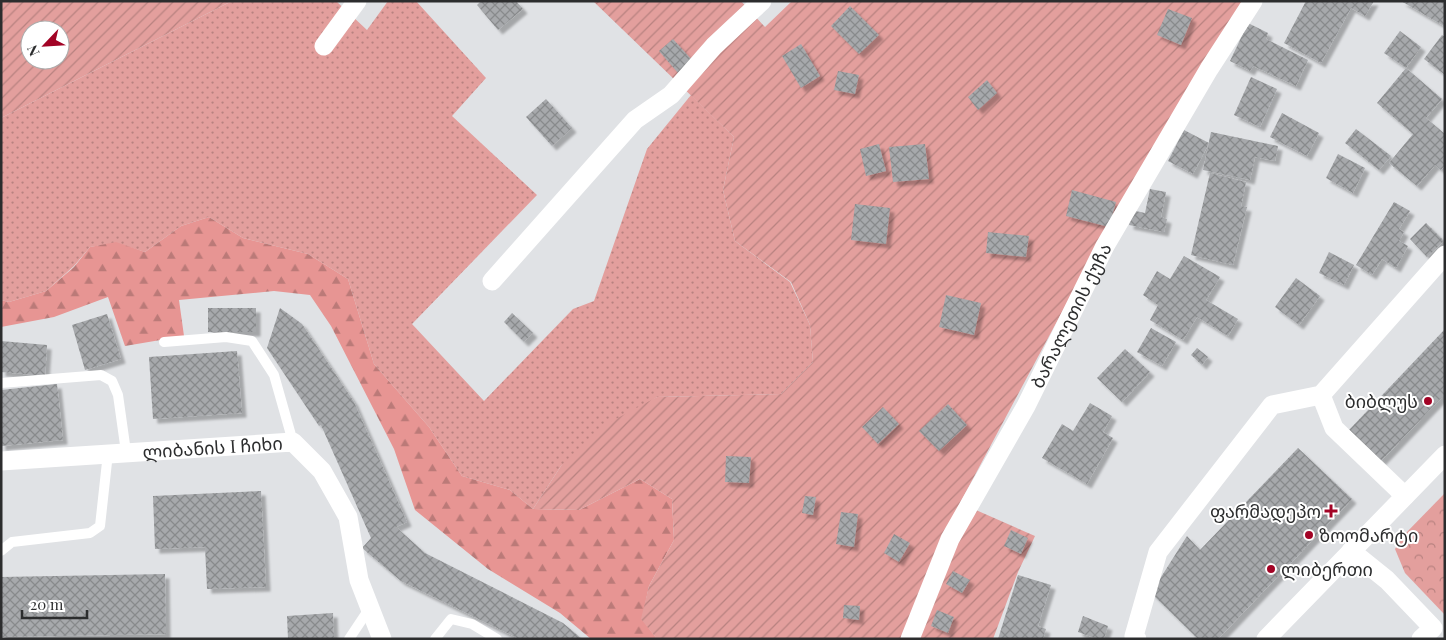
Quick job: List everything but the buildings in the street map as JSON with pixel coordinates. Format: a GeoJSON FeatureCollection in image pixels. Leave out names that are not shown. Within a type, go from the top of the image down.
{"type":"FeatureCollection","features":[{"type":"Feature","properties":{"kind":"street"},"geometry":{"type":"LineString","coordinates":[[324,46],[357,1]]}},
{"type":"Feature","properties":{"kind":"street"},"geometry":{"type":"LineString","coordinates":[[492,281],[635,120],[671,95],[714,46],[762,1]]}},
{"type":"Feature","properties":{"kind":"street","name":"ბარალეთის ქუჩა"},"geometry":{"type":"LineString","coordinates":[[910,639],[950,539],[1026,406],[1105,246],[1208,69],[1253,1]]}},
{"type":"Feature","properties":{"kind":"street"},"geometry":{"type":"LineString","coordinates":[[1134,638],[1158,552],[1272,405],[1320,395],[1445,255]]}},
{"type":"Feature","properties":{"kind":"street"},"geometry":{"type":"LineString","coordinates":[[1320,395],[1334,428],[1405,496]]}},
{"type":"Feature","properties":{"kind":"street","name":"ლიბანის I ჩიხი"},"geometry":{"type":"LineString","coordinates":[[1,461],[294,442],[322,471],[348,518],[359,580],[382,639]]}},
{"type":"Feature","properties":{"kind":"street"},"geometry":{"type":"LineString","coordinates":[[1266,639],[1445,455]]}},
{"type":"Feature","properties":{"kind":"street"},"geometry":{"type":"LineString","coordinates":[[1351,551],[1386,580],[1433,628],[1422,639]]}},
{"type":"Feature","properties":{"kind":"lane"},"geometry":{"type":"LineString","coordinates":[[164,342],[226,337],[252,341],[274,375],[294,442]]}},
{"type":"Feature","properties":{"kind":"lane"},"geometry":{"type":"LineString","coordinates":[[1,384],[101,375],[112,381],[118,396],[117,453],[100,526],[90,533],[12,542],[1,551]]}},
{"type":"Feature","properties":{"kind":"lane"},"geometry":{"type":"LineString","coordinates":[[349,639],[369,609]]}},
{"type":"Feature","properties":{"kind":"lane"},"geometry":{"type":"LineString","coordinates":[[435,639],[451,619],[472,624],[497,639]]}},
{"type":"Feature","properties":{"kind":"green space"},"geometry":{"type":"Polygon","coordinates":[[[1,1],[232,1],[1,118],[1,1]]]}},
{"type":"Feature","properties":{"kind":"green space"},"geometry":{"type":"Polygon","coordinates":[[[232,1],[336,1],[367,30],[388,1],[416,1],[486,78],[452,116],[537,195],[412,324],[484,401],[573,309],[594,301],[647,149],[691,95],[734,137],[723,190],[735,241],[790,282],[810,325],[813,362],[781,394],[657,397],[561,466],[533,509],[510,490],[462,476],[429,427],[374,364],[348,279],[308,254],[243,238],[209,217],[181,226],[145,252],[116,243],[90,247],[74,266],[46,291],[9,302],[1,300],[1,118],[232,1]]]}},
{"type":"Feature","properties":{"kind":"green space"},"geometry":{"type":"Polygon","coordinates":[[[593,1],[741,1],[765,27],[792,1],[1246,1],[1094,252],[960,503],[1035,536],[1018,572],[993,639],[657,639],[641,619],[649,586],[674,540],[672,499],[640,479],[579,510],[533,509],[561,466],[601,427],[657,397],[781,394],[813,362],[810,325],[791,282],[735,241],[723,190],[734,137],[593,1]]]}},
{"type":"Feature","properties":{"kind":"green space"},"geometry":{"type":"Polygon","coordinates":[[[209,217],[243,238],[308,254],[348,279],[374,364],[429,427],[462,476],[510,490],[533,509],[579,510],[640,479],[672,499],[674,540],[649,586],[642,619],[657,639],[591,639],[560,613],[488,569],[415,510],[394,449],[331,326],[310,295],[274,291],[179,300],[184,336],[125,346],[108,297],[54,317],[1,327],[1,300],[9,302],[46,291],[74,267],[90,247],[116,242],[145,252],[181,226],[209,217]]]}},
{"type":"Feature","properties":{"kind":"green space"},"geometry":{"type":"Polygon","coordinates":[[[1445,493],[1445,615],[1405,573],[1395,549],[1403,536],[1445,493]]]}},
{"type":"Feature","properties":{"kind":"place","name":"ბიბლუს"},"geometry":{"type":"Point","coordinates":[1428,401]}},
{"type":"Feature","properties":{"kind":"place","name":"ფარმადეპო"},"geometry":{"type":"Point","coordinates":[1331,511]}},
{"type":"Feature","properties":{"kind":"place","name":"ზოომარტი"},"geometry":{"type":"Point","coordinates":[1309,535]}},
{"type":"Feature","properties":{"kind":"place","name":"ლიბერთი"},"geometry":{"type":"Point","coordinates":[1271,569]}}]}
